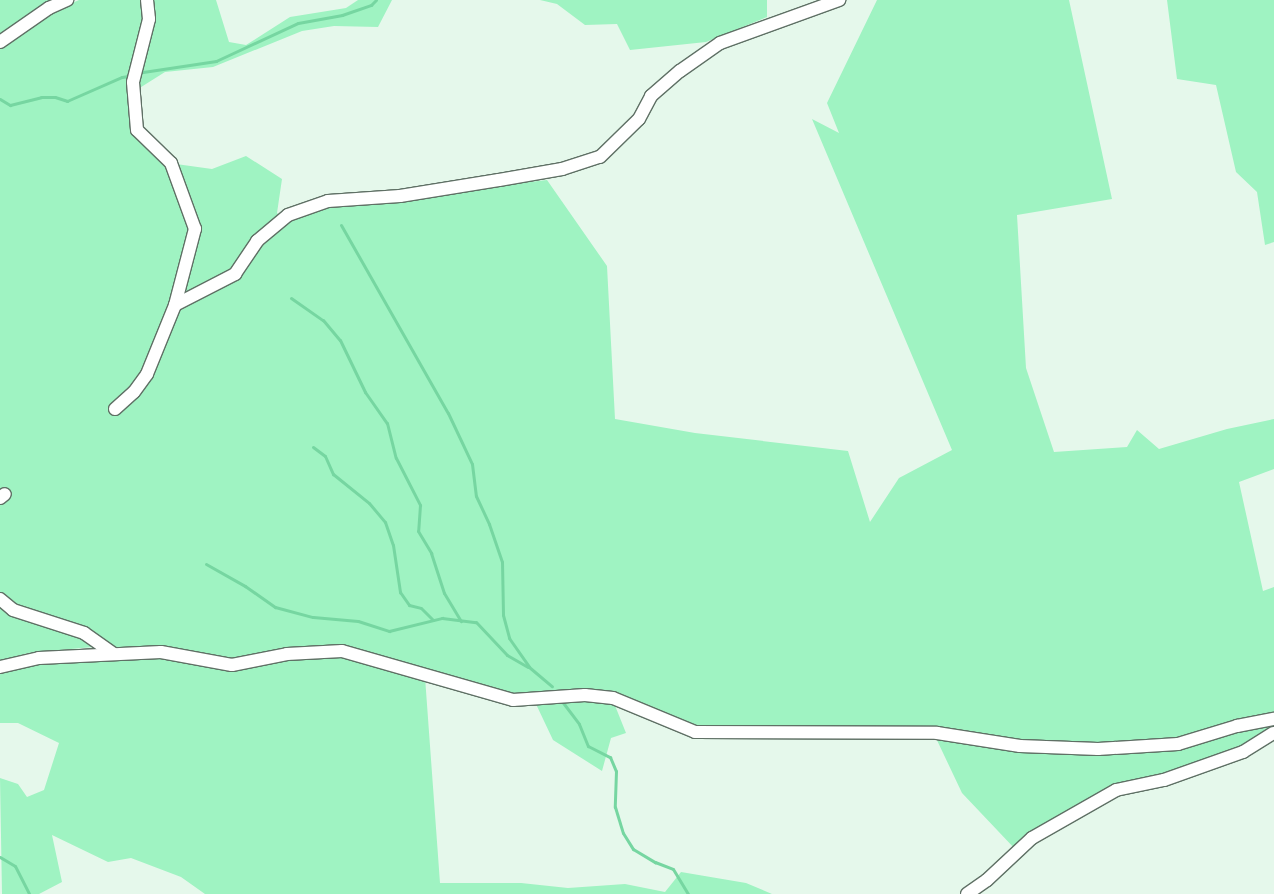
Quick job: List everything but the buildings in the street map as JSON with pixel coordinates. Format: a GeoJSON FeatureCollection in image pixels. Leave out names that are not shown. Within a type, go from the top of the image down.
{"type":"FeatureCollection","features":[{"type":"Feature","properties":{"kind":"street"},"geometry":{"type":"LineString","coordinates":[[0,42],[49,8],[67,0]]}},
{"type":"Feature","properties":{"kind":"street"},"geometry":{"type":"LineString","coordinates":[[115,409],[134,392],[147,374],[175,305],[195,229],[171,163],[137,130],[133,82],[149,19],[147,0]]}},
{"type":"Feature","properties":{"kind":"street"},"geometry":{"type":"LineString","coordinates":[[175,305],[235,274],[257,241],[288,215],[321,203],[400,196],[562,170],[600,157],[639,119],[651,96],[680,71],[720,43],[839,0]]}},
{"type":"Feature","properties":{"kind":"street"},"geometry":{"type":"LineString","coordinates":[[0,599],[13,610],[84,633],[113,653]]}},
{"type":"Feature","properties":{"kind":"street"},"geometry":{"type":"LineString","coordinates":[[0,667],[39,658],[113,653],[161,652],[232,665],[287,654],[342,651],[513,700],[585,695],[613,698],[695,732],[937,733],[1020,746],[1098,749],[1178,744],[1237,726],[1274,719]]}},
{"type":"Feature","properties":{"kind":"street"},"geometry":{"type":"LineString","coordinates":[[967,894],[987,880],[1032,838],[1116,790],[1164,780],[1243,752],[1274,733]]}},
{"type":"Feature","properties":{"kind":"green space"},"geometry":{"type":"Polygon","coordinates":[[[0,0],[54,0],[0,35],[0,0]]]}},
{"type":"Feature","properties":{"kind":"green space"},"geometry":{"type":"Polygon","coordinates":[[[79,0],[143,0],[145,18],[134,131],[167,164],[191,229],[171,304],[138,395],[177,308],[239,277],[259,245],[291,219],[328,205],[547,180],[607,266],[615,419],[695,433],[848,451],[870,522],[899,478],[952,450],[812,119],[839,133],[827,103],[877,0],[1069,0],[1112,199],[1017,215],[1026,368],[1054,452],[1127,447],[1137,430],[1159,449],[1227,429],[1274,419],[1274,469],[1239,482],[1263,591],[1274,587],[1274,713],[1178,737],[1097,743],[1019,741],[939,729],[866,726],[789,731],[696,727],[613,692],[513,695],[343,646],[286,648],[232,660],[162,646],[119,649],[87,629],[15,606],[0,594],[0,47],[55,11],[79,0]]]}},
{"type":"Feature","properties":{"kind":"green space"},"geometry":{"type":"Polygon","coordinates":[[[151,0],[216,0],[229,42],[246,45],[290,17],[346,8],[358,0],[392,0],[378,27],[334,26],[302,31],[213,67],[165,72],[138,89],[136,82],[151,0]]]}},
{"type":"Feature","properties":{"kind":"green space"},"geometry":{"type":"Polygon","coordinates":[[[540,0],[767,0],[767,17],[706,42],[630,50],[617,24],[585,25],[557,4],[540,0]]]}},
{"type":"Feature","properties":{"kind":"green space"},"geometry":{"type":"Polygon","coordinates":[[[1167,0],[1274,0],[1274,242],[1265,245],[1257,192],[1236,172],[1216,85],[1177,79],[1167,0]]]}},
{"type":"Feature","properties":{"kind":"green space"},"geometry":{"type":"Polygon","coordinates":[[[246,156],[282,179],[277,213],[280,216],[232,271],[180,298],[199,228],[176,164],[212,169],[246,156]]]}},
{"type":"Feature","properties":{"kind":"green space"},"geometry":{"type":"Polygon","coordinates":[[[0,606],[82,638],[93,647],[28,653],[0,661],[0,606]]]}},
{"type":"Feature","properties":{"kind":"green space"},"geometry":{"type":"Polygon","coordinates":[[[161,655],[233,669],[290,657],[341,655],[425,677],[440,883],[521,883],[568,888],[625,884],[665,892],[681,872],[746,883],[772,894],[205,894],[181,877],[131,858],[108,862],[52,835],[62,882],[39,894],[2,894],[0,778],[18,784],[27,797],[44,790],[59,743],[18,723],[0,723],[0,670],[39,661],[161,655]]]}},
{"type":"Feature","properties":{"kind":"green space"},"geometry":{"type":"Polygon","coordinates":[[[584,700],[614,703],[626,733],[611,738],[602,771],[553,740],[535,702],[584,700]]]}},
{"type":"Feature","properties":{"kind":"green space"},"geometry":{"type":"Polygon","coordinates":[[[1274,723],[1274,729],[1251,744],[1164,775],[1115,787],[1016,850],[962,793],[935,736],[1097,752],[1274,723]]]}},
{"type":"Feature","properties":{"kind":"waterway"},"geometry":{"type":"LineString","coordinates":[[143,72],[216,61],[298,23],[342,15],[371,5],[376,0]]}},
{"type":"Feature","properties":{"kind":"waterway"},"geometry":{"type":"LineString","coordinates":[[0,99],[10,105],[41,97],[55,97],[67,101],[122,77],[128,76]]}},
{"type":"Feature","properties":{"kind":"waterway"},"geometry":{"type":"LineString","coordinates":[[341,225],[448,413],[472,464],[476,496],[489,524],[502,562],[503,615],[509,638],[529,667],[552,686]]}},
{"type":"Feature","properties":{"kind":"waterway"},"geometry":{"type":"LineString","coordinates":[[291,298],[323,320],[340,340],[365,392],[387,423],[396,458],[420,505],[418,531],[431,553],[444,593],[461,621]]}},
{"type":"Feature","properties":{"kind":"waterway"},"geometry":{"type":"LineString","coordinates":[[313,447],[325,456],[333,474],[369,503],[385,522],[393,545],[400,592],[409,605],[421,608],[433,620]]}},
{"type":"Feature","properties":{"kind":"waterway"},"geometry":{"type":"LineString","coordinates":[[206,564],[245,586],[275,607],[313,617],[358,621],[389,631],[442,618],[476,622],[507,655],[528,667]]}},
{"type":"Feature","properties":{"kind":"waterway"},"geometry":{"type":"LineString","coordinates":[[561,700],[579,724],[588,746],[610,757],[616,771],[615,807],[623,833],[633,849],[655,862],[673,869],[688,894]]}},
{"type":"Feature","properties":{"kind":"waterway"},"geometry":{"type":"LineString","coordinates":[[0,857],[15,866],[29,894]]}}]}
